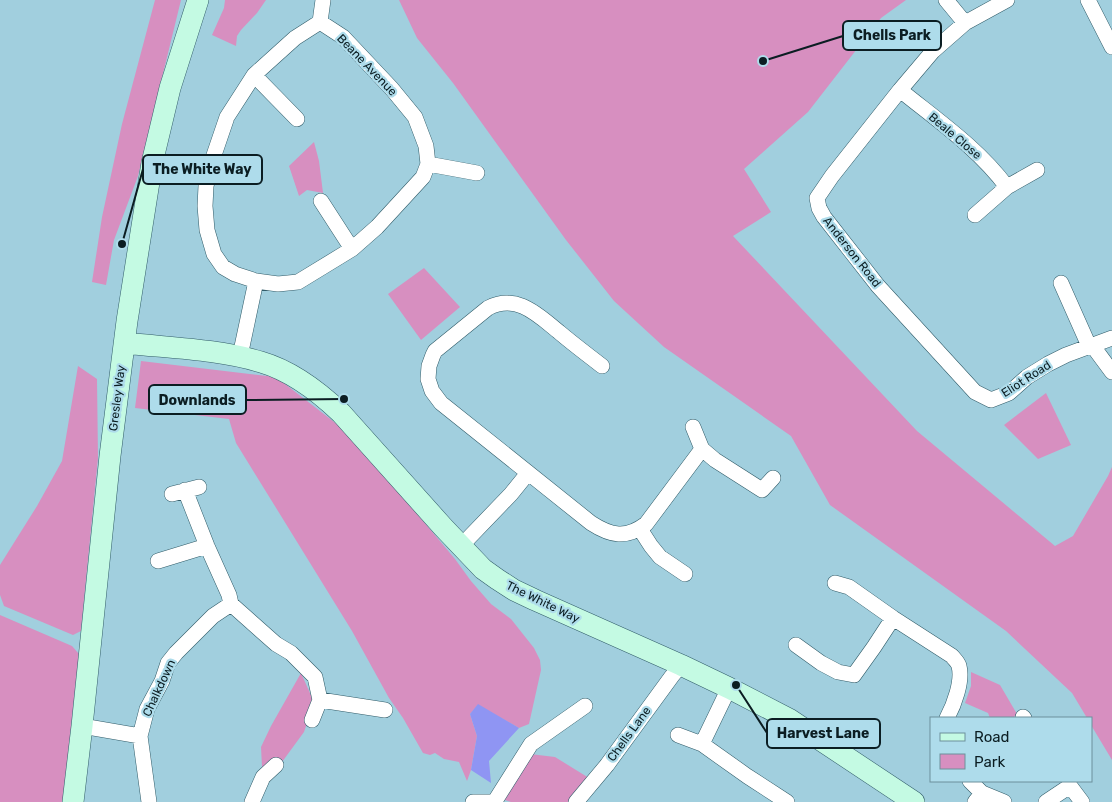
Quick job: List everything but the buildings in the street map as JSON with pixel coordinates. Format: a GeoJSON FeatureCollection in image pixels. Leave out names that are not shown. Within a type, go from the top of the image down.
{"type":"FeatureCollection","features":[{"type":"Feature","properties":{"kind":"street","name":"Gresley Way"},"geometry":{"type":"LineString","coordinates":[[73,802],[110,456],[152,163],[170,88],[198,0]]}},
{"type":"Feature","properties":{"kind":"street"},"geometry":{"type":"LineString","coordinates":[[323,0],[320,22],[295,38],[254,75],[226,117],[206,186],[205,206],[207,230],[214,254],[223,267],[235,274],[256,281],[278,284],[298,282],[352,249],[377,226],[423,177],[428,164],[477,173]]}},
{"type":"Feature","properties":{"kind":"street"},"geometry":{"type":"LineString","coordinates":[[946,0],[965,23]]}},
{"type":"Feature","properties":{"kind":"street","name":"Anderson Road"},"geometry":{"type":"LineString","coordinates":[[991,400],[975,392],[878,286],[824,217],[819,208],[817,198],[832,176],[933,51],[965,23],[1007,0]]}},
{"type":"Feature","properties":{"kind":"street"},"geometry":{"type":"LineString","coordinates":[[1088,0],[1112,48]]}},
{"type":"Feature","properties":{"kind":"street","name":"Beane Avenue"},"geometry":{"type":"LineString","coordinates":[[320,22],[343,37],[392,89],[414,117],[426,146],[428,164]]}},
{"type":"Feature","properties":{"kind":"street"},"geometry":{"type":"LineString","coordinates":[[254,75],[298,119]]}},
{"type":"Feature","properties":{"kind":"street","name":"Beale Close"},"geometry":{"type":"LineString","coordinates":[[900,90],[980,156],[998,174],[1007,187]]}},
{"type":"Feature","properties":{"kind":"street"},"geometry":{"type":"LineString","coordinates":[[975,215],[1007,187],[1037,170]]}},
{"type":"Feature","properties":{"kind":"street"},"geometry":{"type":"LineString","coordinates":[[321,201],[352,249]]}},
{"type":"Feature","properties":{"kind":"street"},"geometry":{"type":"LineString","coordinates":[[240,356],[256,281]]}},
{"type":"Feature","properties":{"kind":"street"},"geometry":{"type":"LineString","coordinates":[[1061,283],[1090,346],[1112,372]]}},
{"type":"Feature","properties":{"kind":"street"},"geometry":{"type":"LineString","coordinates":[[602,366],[535,312],[513,303],[501,303],[488,308],[435,351],[429,366],[428,379],[432,391],[441,403],[591,523],[606,532],[626,534],[640,529],[646,524],[702,449]]}},
{"type":"Feature","properties":{"kind":"street","name":"Eliot Road"},"geometry":{"type":"LineString","coordinates":[[991,400],[1009,393],[1027,377],[1048,364],[1066,355],[1112,338]]}},
{"type":"Feature","properties":{"kind":"street","name":"The White Way"},"geometry":{"type":"LineString","coordinates":[[125,343],[240,356],[262,362],[309,385],[342,413],[460,546],[483,569],[497,579],[514,590],[681,665],[789,719],[914,802]]}},
{"type":"Feature","properties":{"kind":"street"},"geometry":{"type":"LineString","coordinates":[[693,428],[702,449],[762,490],[773,478]]}},
{"type":"Feature","properties":{"kind":"street"},"geometry":{"type":"LineString","coordinates":[[460,546],[511,494],[528,473]]}},
{"type":"Feature","properties":{"kind":"street"},"geometry":{"type":"LineString","coordinates":[[185,490],[207,546],[230,595],[231,604],[276,644],[291,653],[315,677],[320,700],[312,720]]}},
{"type":"Feature","properties":{"kind":"street"},"geometry":{"type":"LineString","coordinates":[[640,529],[660,556],[685,574]]}},
{"type":"Feature","properties":{"kind":"street"},"geometry":{"type":"LineString","coordinates":[[162,563],[207,546]]}},
{"type":"Feature","properties":{"kind":"street"},"geometry":{"type":"LineString","coordinates":[[835,583],[849,587],[952,656],[959,665],[960,681],[953,707],[948,717]]}},
{"type":"Feature","properties":{"kind":"street","name":"Chalkdown"},"geometry":{"type":"LineString","coordinates":[[149,802],[140,736],[147,709],[162,681],[168,663],[176,653],[213,616],[231,604]]}},
{"type":"Feature","properties":{"kind":"street"},"geometry":{"type":"LineString","coordinates":[[796,645],[821,663],[838,672],[854,675],[893,618]]}},
{"type":"Feature","properties":{"kind":"street","name":"Chells Lane"},"geometry":{"type":"LineString","coordinates":[[576,802],[607,765],[681,665]]}},
{"type":"Feature","properties":{"kind":"street"},"geometry":{"type":"LineString","coordinates":[[702,744],[729,688]]}},
{"type":"Feature","properties":{"kind":"street"},"geometry":{"type":"LineString","coordinates":[[320,700],[343,703],[361,713],[385,710]]}},
{"type":"Feature","properties":{"kind":"street"},"geometry":{"type":"LineString","coordinates":[[473,802],[495,802],[531,744],[585,706]]}},
{"type":"Feature","properties":{"kind":"street"},"geometry":{"type":"LineString","coordinates":[[82,726],[140,736]]}},
{"type":"Feature","properties":{"kind":"street"},"geometry":{"type":"LineString","coordinates":[[678,735],[702,744],[787,802]]}},
{"type":"Feature","properties":{"kind":"street"},"geometry":{"type":"LineString","coordinates":[[252,802],[257,773],[276,765]]}},
{"type":"Feature","properties":{"kind":"street"},"geometry":{"type":"LineString","coordinates":[[970,782],[978,798],[1004,802]]}},
{"type":"Feature","properties":{"kind":"street"},"geometry":{"type":"LineString","coordinates":[[1046,802],[1069,783],[1082,802]]}},
{"type":"Feature","properties":{"kind":"green space"},"geometry":{"type":"Polygon","coordinates":[[[155,0],[181,0],[138,176],[114,240],[106,285],[92,282],[102,217],[122,124],[155,0]]]}},
{"type":"Feature","properties":{"kind":"green space"},"geometry":{"type":"Polygon","coordinates":[[[225,0],[266,0],[237,36],[236,46],[212,35],[224,8],[225,0]]]}},
{"type":"Feature","properties":{"kind":"green space"},"geometry":{"type":"Polygon","coordinates":[[[399,0],[906,0],[881,18],[808,112],[744,169],[771,212],[733,236],[917,431],[1055,546],[1073,536],[1112,467],[1112,760],[1092,727],[1092,717],[1086,717],[1072,693],[1006,631],[830,505],[791,436],[664,347],[614,301],[566,240],[453,83],[417,38],[399,0]]]}},
{"type":"Feature","properties":{"kind":"green space"},"geometry":{"type":"Polygon","coordinates":[[[314,142],[319,161],[323,193],[307,190],[299,196],[289,166],[314,142]]]}},
{"type":"Feature","properties":{"kind":"green space"},"geometry":{"type":"Polygon","coordinates":[[[424,268],[460,307],[421,340],[388,294],[424,268]]]}},
{"type":"Feature","properties":{"kind":"green space"},"geometry":{"type":"Polygon","coordinates":[[[141,361],[276,377],[351,435],[455,559],[471,581],[491,604],[511,619],[534,648],[540,660],[541,670],[529,724],[519,728],[478,705],[470,714],[477,736],[471,770],[467,781],[459,762],[444,759],[435,753],[430,755],[423,753],[389,698],[352,631],[236,443],[229,419],[135,408],[141,361]]]}},
{"type":"Feature","properties":{"kind":"green space"},"geometry":{"type":"Polygon","coordinates":[[[78,366],[97,379],[98,458],[81,631],[73,635],[4,606],[0,595],[0,565],[37,506],[62,461],[78,366]]]}},
{"type":"Feature","properties":{"kind":"green space"},"geometry":{"type":"Polygon","coordinates":[[[1046,393],[1071,445],[1038,459],[1004,425],[1046,393]]]}},
{"type":"Feature","properties":{"kind":"green space"},"geometry":{"type":"Polygon","coordinates":[[[0,615],[72,646],[79,654],[63,802],[0,802],[0,615]]]}},
{"type":"Feature","properties":{"kind":"green space"},"geometry":{"type":"Polygon","coordinates":[[[971,672],[1000,685],[1017,714],[1014,717],[990,717],[988,713],[965,703],[971,686],[971,672]]]}},
{"type":"Feature","properties":{"kind":"green space"},"geometry":{"type":"Polygon","coordinates":[[[301,673],[314,702],[304,732],[282,762],[262,767],[261,747],[301,673]]]}},
{"type":"Feature","properties":{"kind":"green space"},"geometry":{"type":"Polygon","coordinates":[[[530,754],[555,757],[589,778],[571,802],[511,802],[505,800],[504,797],[530,754]]]}},
{"type":"Feature","properties":{"kind":"water"},"geometry":{"type":"Polygon","coordinates":[[[478,704],[519,728],[489,761],[491,783],[471,770],[477,736],[470,714],[478,704]]]}},
{"type":"Feature","properties":{"kind":"place","name":"Chells Park"},"geometry":{"type":"Point","coordinates":[763,61]}},
{"type":"Feature","properties":{"kind":"place","name":"The White Way"},"geometry":{"type":"Point","coordinates":[122,244]}},
{"type":"Feature","properties":{"kind":"place","name":"Downlands"},"geometry":{"type":"Point","coordinates":[344,399]}},
{"type":"Feature","properties":{"kind":"place","name":"Harvest Lane"},"geometry":{"type":"Point","coordinates":[736,685]}}]}
